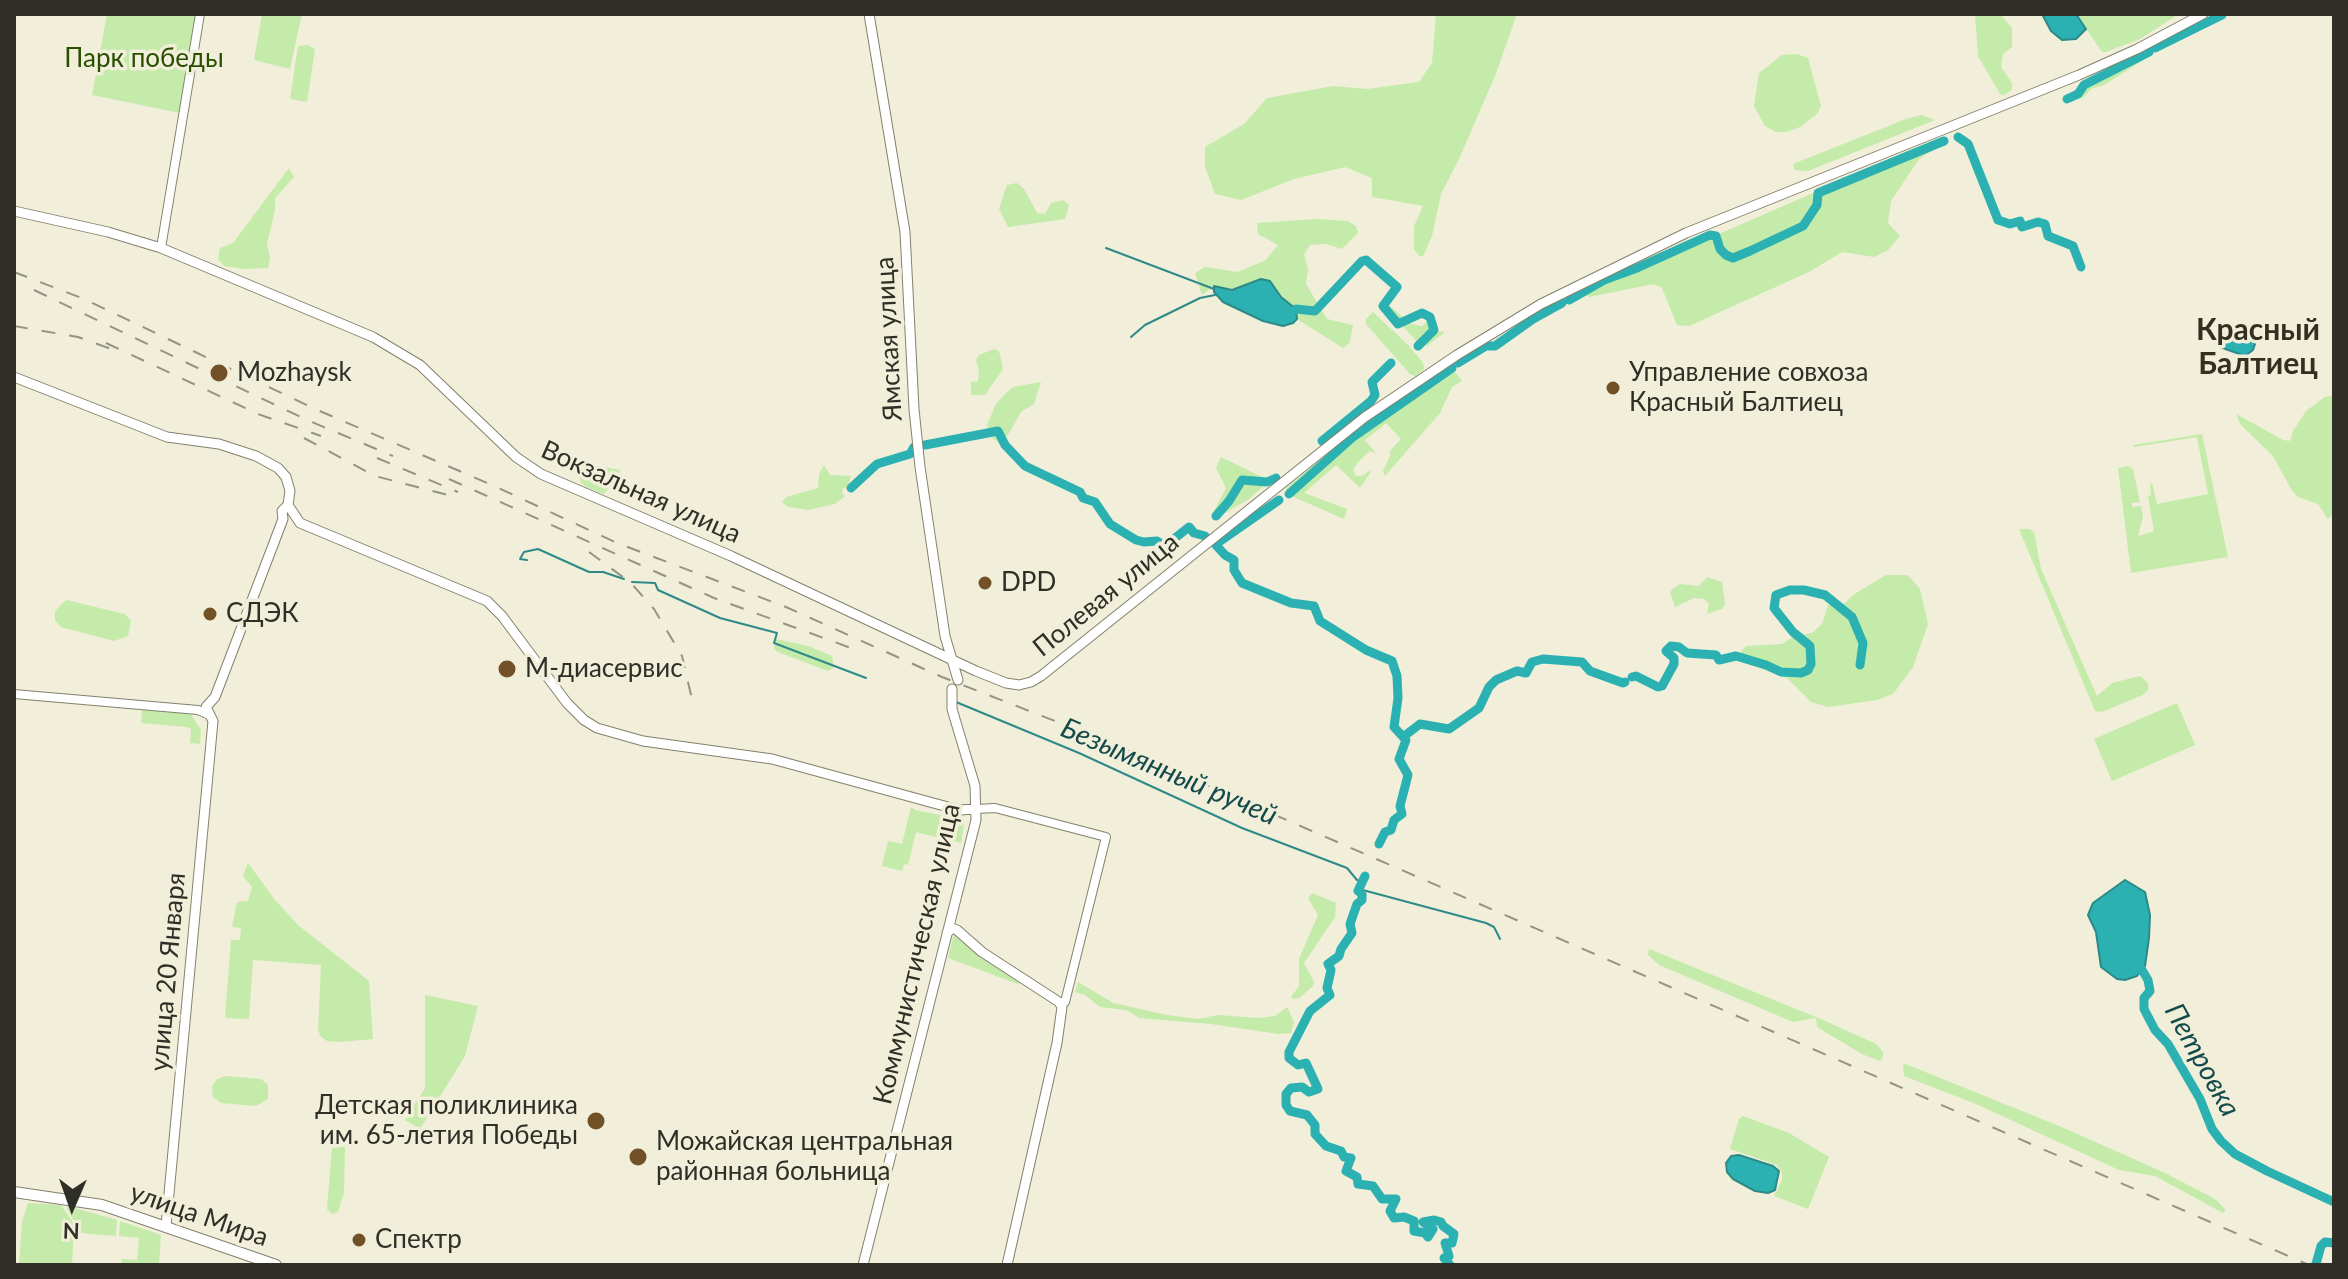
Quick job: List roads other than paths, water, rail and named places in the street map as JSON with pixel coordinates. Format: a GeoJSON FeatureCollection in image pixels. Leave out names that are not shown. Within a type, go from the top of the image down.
{"type":"FeatureCollection","features":[{"type":"Feature","properties":{"kind":"main road","name":"Ямская улица"},"geometry":{"type":"LineString","coordinates":[[869,14],[905,232],[917,438],[945,636],[953,661],[954,685]]}},
{"type":"Feature","properties":{"kind":"main road","name":"Полевая улица"},"geometry":{"type":"LineString","coordinates":[[953,661],[1010,684],[1035,680],[1355,424],[1519,317],[1587,280],[1705,225],[2079,75],[2203,14]]}},
{"type":"Feature","properties":{"kind":"main road","name":"Вокзальная улица"},"geometry":{"type":"LineString","coordinates":[[14,211],[108,232],[161,248],[329,317],[403,352],[516,457],[541,474],[731,556],[953,661]]}},
{"type":"Feature","properties":{"kind":"main road"},"geometry":{"type":"LineString","coordinates":[[14,377],[167,437],[225,445],[275,466],[286,477],[290,491],[288,513],[301,524],[485,600],[502,616],[569,705],[597,728],[647,742],[768,758],[959,810],[976,809]]}},
{"type":"Feature","properties":{"kind":"main road","name":"улица 20 Января"},"geometry":{"type":"LineString","coordinates":[[166,1226],[210,709],[288,513]]}},
{"type":"Feature","properties":{"kind":"main road"},"geometry":{"type":"LineString","coordinates":[[919,643],[938,647],[943,644],[945,636]]}},
{"type":"Feature","properties":{"kind":"main road"},"geometry":{"type":"LineString","coordinates":[[937,653],[954,685],[965,672],[976,671]]}},
{"type":"Feature","properties":{"kind":"main road","name":"Коммунистическая улица"},"geometry":{"type":"LineString","coordinates":[[863,1265],[976,809],[975,783],[954,685]]}},
{"type":"Feature","properties":{"kind":"main road"},"geometry":{"type":"LineString","coordinates":[[953,911],[964,936]]}},
{"type":"Feature","properties":{"kind":"main road"},"geometry":{"type":"LineString","coordinates":[[947,933],[953,928],[997,963],[1063,1007],[1007,1265]]}},
{"type":"Feature","properties":{"kind":"main road","name":"улица Мира"},"geometry":{"type":"LineString","coordinates":[[14,1192],[96,1204],[276,1265]]}},
{"type":"Feature","properties":{"kind":"street"},"geometry":{"type":"LineString","coordinates":[[161,248],[200,14]]}},
{"type":"Feature","properties":{"kind":"street"},"geometry":{"type":"LineString","coordinates":[[14,694],[210,709]]}},
{"type":"Feature","properties":{"kind":"street"},"geometry":{"type":"LineString","coordinates":[[976,809],[991,807],[1106,837],[1063,1007]]}},
{"type":"Feature","properties":{"kind":"street"},"geometry":{"type":"LineString","coordinates":[[14,1192],[14,1201]]}},
{"type":"Feature","properties":{"kind":"water"},"geometry":{"type":"Polygon","coordinates":[[[2042,14],[2076,14],[2086,29],[2076,39],[2062,40],[2051,31],[2042,14]]]}},
{"type":"Feature","properties":{"kind":"water"},"geometry":{"type":"Polygon","coordinates":[[[1261,279],[1270,281],[1281,297],[1296,309],[1297,319],[1293,323],[1283,326],[1263,321],[1223,302],[1214,292],[1214,286],[1232,290],[1261,279]]]}},
{"type":"Feature","properties":{"kind":"water"},"geometry":{"type":"Polygon","coordinates":[[[2219,331],[2253,337],[2253,350],[2245,356],[2220,347],[2213,336],[2219,331]]]}},
{"type":"Feature","properties":{"kind":"water"},"geometry":{"type":"Polygon","coordinates":[[[2125,880],[2145,892],[2150,915],[2145,966],[2137,976],[2125,980],[2117,979],[2101,967],[2096,932],[2088,915],[2093,903],[2125,880]]]}},
{"type":"Feature","properties":{"kind":"water"},"geometry":{"type":"Polygon","coordinates":[[[1739,1155],[1773,1166],[1779,1171],[1775,1190],[1768,1193],[1755,1191],[1733,1179],[1727,1172],[1726,1163],[1731,1156],[1739,1155]]]}},
{"type":"Feature","properties":{"kind":"waterway"},"geometry":{"type":"LineString","coordinates":[[2155,48],[2222,15]]}},
{"type":"Feature","properties":{"kind":"waterway"},"geometry":{"type":"LineString","coordinates":[[2067,99],[2078,94],[2084,85],[2149,52]]}},
{"type":"Feature","properties":{"kind":"waterway"},"geometry":{"type":"LineString","coordinates":[[1958,137],[1968,144],[1998,220],[2010,224],[2020,221],[2022,227],[2038,222],[2045,224],[2048,236],[2073,246],[2081,267]]}},
{"type":"Feature","properties":{"kind":"waterway"},"geometry":{"type":"LineString","coordinates":[[1569,300],[1604,280],[1710,235],[1716,236],[1720,249],[1733,258],[1750,251],[1803,226],[1817,205],[1818,193],[1944,141]]}},
{"type":"Feature","properties":{"kind":"waterway"},"geometry":{"type":"LineString","coordinates":[[1106,248],[1214,289]]}},
{"type":"Feature","properties":{"kind":"waterway"},"geometry":{"type":"LineString","coordinates":[[1296,309],[1315,311],[1366,260],[1397,287],[1383,306],[1398,324],[1422,313],[1430,317],[1434,330],[1418,346]]}},
{"type":"Feature","properties":{"kind":"waterway"},"geometry":{"type":"LineString","coordinates":[[1131,337],[1145,325],[1200,298],[1215,295]]}},
{"type":"Feature","properties":{"kind":"waterway"},"geometry":{"type":"LineString","coordinates":[[1458,363],[1486,346],[1495,346],[1562,303]]}},
{"type":"Feature","properties":{"kind":"waterway"},"geometry":{"type":"LineString","coordinates":[[1322,441],[1371,401],[1375,395],[1372,382],[1391,363]]}},
{"type":"Feature","properties":{"kind":"waterway"},"geometry":{"type":"LineString","coordinates":[[1289,494],[1353,437],[1452,368]]}},
{"type":"Feature","properties":{"kind":"waterway"},"geometry":{"type":"LineString","coordinates":[[925,445],[998,431],[1005,445],[1025,466],[1080,492],[1083,498],[1095,502],[1110,524],[1136,540],[1157,541],[1165,546],[1189,527],[1194,533],[1205,536]]}},
{"type":"Feature","properties":{"kind":"waterway"},"geometry":{"type":"LineString","coordinates":[[851,488],[877,464],[910,454],[914,447]]}},
{"type":"Feature","properties":{"kind":"waterway"},"geometry":{"type":"LineString","coordinates":[[1216,516],[1242,480],[1267,482],[1276,478]]}},
{"type":"Feature","properties":{"kind":"waterway"},"geometry":{"type":"LineString","coordinates":[[1216,544],[1279,500]]}},
{"type":"Feature","properties":{"kind":"waterway"},"geometry":{"type":"LineString","coordinates":[[1215,544],[1234,560],[1234,570],[1242,583],[1291,603],[1314,606],[1320,621],[1366,650],[1392,661],[1397,676],[1398,698],[1394,727],[1406,740],[1399,759],[1408,775],[1400,806],[1402,814],[1394,820],[1391,830],[1385,832],[1379,844]]}},
{"type":"Feature","properties":{"kind":"waterway"},"geometry":{"type":"LineString","coordinates":[[527,560],[520,559],[524,552],[538,549],[589,572],[603,572],[624,579]]}},
{"type":"Feature","properties":{"kind":"waterway"},"geometry":{"type":"LineString","coordinates":[[632,582],[655,583],[658,590],[720,618],[777,633],[774,643],[866,678]]}},
{"type":"Feature","properties":{"kind":"waterway"},"geometry":{"type":"LineString","coordinates":[[1632,677],[1662,686],[1674,664],[1674,658],[1666,651],[1671,646],[1687,653],[1716,655],[1719,660],[1736,656],[1781,672],[1801,673],[1808,670],[1811,664],[1810,646],[1793,632],[1774,608],[1776,595],[1790,590],[1825,595],[1852,617],[1863,643],[1860,665]]}},
{"type":"Feature","properties":{"kind":"waterway"},"geometry":{"type":"LineString","coordinates":[[1403,737],[1420,724],[1449,729],[1479,708],[1496,680],[1517,671],[1526,673],[1532,662],[1543,659],[1582,662],[1590,671],[1625,682]]}},
{"type":"Feature","properties":{"kind":"waterway","name":"Безымянный ручей"},"geometry":{"type":"LineString","coordinates":[[956,702],[1079,753],[1242,828],[1347,868],[1357,880],[1363,882]]}},
{"type":"Feature","properties":{"kind":"waterway"},"geometry":{"type":"LineString","coordinates":[[1365,876],[1358,891],[1362,894],[1362,900],[1357,904],[1350,924],[1352,933],[1339,956],[1328,964],[1331,970],[1327,988],[1330,995],[1310,1011],[1289,1052],[1289,1058],[1298,1065],[1306,1063],[1318,1089],[1309,1092],[1302,1087],[1291,1088],[1286,1094],[1286,1105],[1290,1111],[1307,1115],[1315,1125],[1315,1134],[1326,1146],[1351,1158],[1346,1171],[1357,1177],[1358,1184],[1373,1186],[1382,1199],[1396,1199],[1390,1211],[1394,1218],[1404,1217],[1414,1221],[1414,1231],[1425,1233],[1428,1237],[1433,1229],[1423,1222],[1434,1220],[1454,1234],[1452,1243],[1445,1243],[1449,1256],[1444,1258],[1450,1265]]}},
{"type":"Feature","properties":{"kind":"waterway"},"geometry":{"type":"LineString","coordinates":[[1359,889],[1486,923],[1494,927],[1500,939]]}},
{"type":"Feature","properties":{"kind":"waterway","name":"Петровка"},"geometry":{"type":"LineString","coordinates":[[2142,970],[2150,991],[2144,998],[2144,1009],[2155,1030],[2168,1044],[2221,1141],[2235,1154],[2334,1202]]}},
{"type":"Feature","properties":{"kind":"waterway","name":"Петровка"},"geometry":{"type":"LineString","coordinates":[[2316,1264],[2321,1246],[2325,1242],[2334,1243]]}},
{"type":"Feature","properties":{"kind":"railway"},"geometry":{"type":"LineString","coordinates":[[14,272],[84,299],[315,409],[617,543],[786,607],[942,677],[1096,737],[2309,1265]]}},
{"type":"Feature","properties":{"kind":"railway"},"geometry":{"type":"LineString","coordinates":[[34,290],[307,420],[393,456]]}},
{"type":"Feature","properties":{"kind":"railway"},"geometry":{"type":"LineString","coordinates":[[14,326],[78,337],[114,350]]}},
{"type":"Feature","properties":{"kind":"railway"},"geometry":{"type":"LineString","coordinates":[[106,343],[258,414],[321,436]]}},
{"type":"Feature","properties":{"kind":"railway"},"geometry":{"type":"LineString","coordinates":[[304,438],[375,476],[448,495]]}},
{"type":"Feature","properties":{"kind":"railway"},"geometry":{"type":"LineString","coordinates":[[377,458],[458,492]]}},
{"type":"Feature","properties":{"kind":"railway"},"geometry":{"type":"LineString","coordinates":[[449,479],[714,598],[862,652]]}},
{"type":"Feature","properties":{"kind":"railway"},"geometry":{"type":"LineString","coordinates":[[589,552],[631,583],[654,609],[682,656],[694,708]]}},
{"type":"Feature","properties":{"kind":"place","name":"Mozhaysk"},"geometry":{"type":"Point","coordinates":[219,373]}},
{"type":"Feature","properties":{"kind":"place","name":"Управление совхоза Красный Балтиец"},"geometry":{"type":"Point","coordinates":[1613,388]}},
{"type":"Feature","properties":{"kind":"place","name":"DPD"},"geometry":{"type":"Point","coordinates":[985,583]}},
{"type":"Feature","properties":{"kind":"place","name":"СДЭК"},"geometry":{"type":"Point","coordinates":[210,614]}},
{"type":"Feature","properties":{"kind":"place","name":"М-диасервис"},"geometry":{"type":"Point","coordinates":[507,669]}},
{"type":"Feature","properties":{"kind":"place","name":"Детская поликлиника им. 65-летия Победы"},"geometry":{"type":"Point","coordinates":[596,1121]}},
{"type":"Feature","properties":{"kind":"place","name":"Можайская центральная районная больница"},"geometry":{"type":"Point","coordinates":[638,1157]}},
{"type":"Feature","properties":{"kind":"place","name":"Спектр"},"geometry":{"type":"Point","coordinates":[359,1240]}},
{"type":"Feature","properties":{"kind":"district","name":"Красный Балтиец"},"geometry":{"type":"Point","coordinates":[2258,347]}},
{"type":"Feature","properties":{"kind":"park label","name":"Парк победы"},"geometry":{"type":"Point","coordinates":[144,59]}}]}
